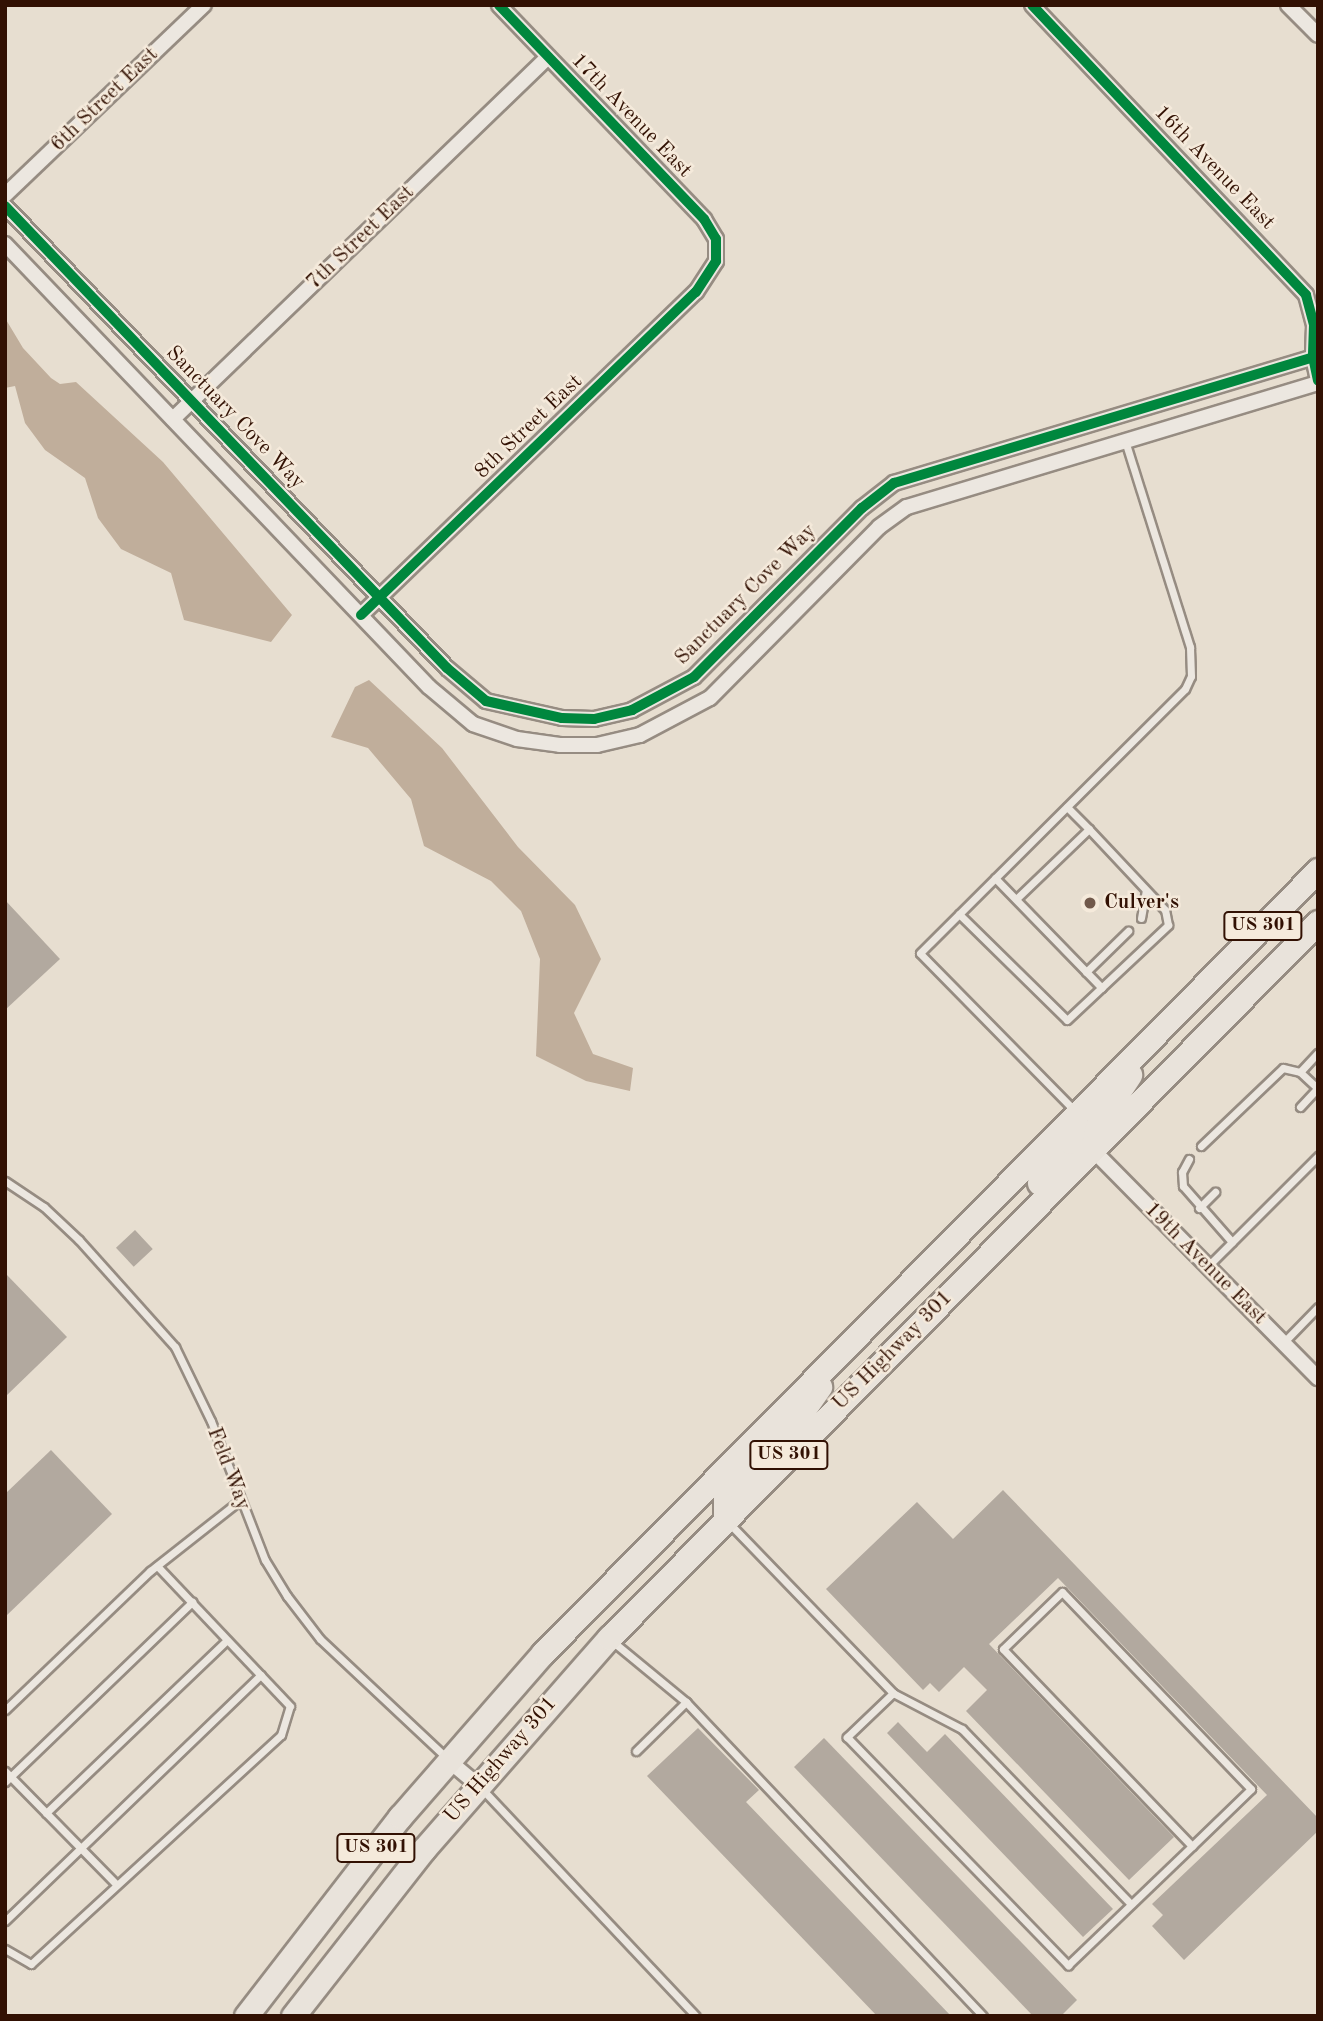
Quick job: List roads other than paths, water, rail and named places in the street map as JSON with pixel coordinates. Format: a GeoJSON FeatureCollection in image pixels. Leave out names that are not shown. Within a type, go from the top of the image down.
{"type":"FeatureCollection","features":[{"type":"Feature","properties":{"kind":"main road","name":"US 301"},"geometry":{"type":"LineString","coordinates":[[448,1760],[620,1572],[1318,870]]}},
{"type":"Feature","properties":{"kind":"main road","name":"US Highway 301"},"geometry":{"type":"LineString","coordinates":[[293,2016],[366,1919],[478,1785],[609,1639],[1318,922]]}},
{"type":"Feature","properties":{"kind":"main road"},"geometry":{"type":"LineString","coordinates":[[1092,1149],[1095,1128],[1168,1021]]}},
{"type":"Feature","properties":{"kind":"main road"},"geometry":{"type":"LineString","coordinates":[[966,1277],[974,1250],[1054,1168],[1070,1142],[1077,1113]]}},
{"type":"Feature","properties":{"kind":"main road"},"geometry":{"type":"LineString","coordinates":[[725,1519],[725,1499],[735,1485],[796,1421],[858,1333]]}},
{"type":"Feature","properties":{"kind":"main road","name":"US Highway 301"},"geometry":{"type":"LineString","coordinates":[[246,2016],[448,1760]]}},
{"type":"Feature","properties":{"kind":"street","name":"6th Street East"},"geometry":{"type":"LineString","coordinates":[[5,195],[204,5]]}},
{"type":"Feature","properties":{"kind":"street","name":"17th Avenue East"},"geometry":{"type":"LineString","coordinates":[[499,5],[704,219],[716,239],[716,261]]}},
{"type":"Feature","properties":{"kind":"street","name":"16th Avenue East"},"geometry":{"type":"LineString","coordinates":[[1031,5],[1306,295],[1314,324],[1318,382]]}},
{"type":"Feature","properties":{"kind":"street"},"geometry":{"type":"LineString","coordinates":[[1288,5],[1318,35]]}},
{"type":"Feature","properties":{"kind":"street","name":"7th Street East"},"geometry":{"type":"LineString","coordinates":[[173,419],[548,57]]}},
{"type":"Feature","properties":{"kind":"street","name":"Sanctuary Cove Way"},"geometry":{"type":"LineString","coordinates":[[5,206],[380,597],[486,701],[562,718],[594,719],[632,710],[694,677],[862,508],[894,483],[1315,357]]}},
{"type":"Feature","properties":{"kind":"street"},"geometry":{"type":"LineString","coordinates":[[5,244],[429,687],[473,724],[517,739],[559,745],[608,743],[673,722],[710,698],[879,527],[907,507],[1318,382]]}},
{"type":"Feature","properties":{"kind":"street","name":"8th Street East"},"geometry":{"type":"LineString","coordinates":[[361,615],[696,292],[716,261]]}},
{"type":"Feature","properties":{"kind":"street","name":"19th Avenue East"},"geometry":{"type":"LineString","coordinates":[[1092,1149],[1318,1378]]}},
{"type":"Feature","properties":{"kind":"street"},"geometry":{"type":"LineString","coordinates":[[448,1760],[478,1785]]}},
{"type":"Feature","properties":{"kind":"lane"},"geometry":{"type":"LineString","coordinates":[[1077,1113],[920,953],[1185,689],[1193,664],[1125,440]]}},
{"type":"Feature","properties":{"kind":"lane"},"geometry":{"type":"LineString","coordinates":[[959,914],[1067,1020],[1168,925],[1165,910],[1067,807]]}},
{"type":"Feature","properties":{"kind":"lane"},"geometry":{"type":"LineString","coordinates":[[1016,899],[1089,829]]}},
{"type":"Feature","properties":{"kind":"lane"},"geometry":{"type":"LineString","coordinates":[[995,878],[1102,988]]}},
{"type":"Feature","properties":{"kind":"lane"},"geometry":{"type":"LineString","coordinates":[[1141,918],[1146,891]]}},
{"type":"Feature","properties":{"kind":"lane"},"geometry":{"type":"LineString","coordinates":[[1086,972],[1128,931]]}},
{"type":"Feature","properties":{"kind":"lane"},"geometry":{"type":"LineString","coordinates":[[1300,1072],[1318,1053]]}},
{"type":"Feature","properties":{"kind":"lane"},"geometry":{"type":"LineString","coordinates":[[1200,1146],[1283,1068],[1300,1072],[1318,1089],[1300,1107]]}},
{"type":"Feature","properties":{"kind":"lane"},"geometry":{"type":"LineString","coordinates":[[1207,1267],[1318,1156]]}},
{"type":"Feature","properties":{"kind":"lane"},"geometry":{"type":"LineString","coordinates":[[1189,1158],[1182,1171],[1183,1186],[1199,1208],[1232,1241]]}},
{"type":"Feature","properties":{"kind":"lane","name":"Feld Way"},"geometry":{"type":"LineString","coordinates":[[5,1181],[44,1207],[79,1240],[175,1347],[211,1421],[239,1501],[265,1560],[320,1639],[448,1760]]}},
{"type":"Feature","properties":{"kind":"lane"},"geometry":{"type":"LineString","coordinates":[[1199,1208],[1215,1192]]}},
{"type":"Feature","properties":{"kind":"lane"},"geometry":{"type":"LineString","coordinates":[[1283,1343],[1318,1307]]}},
{"type":"Feature","properties":{"kind":"lane"},"geometry":{"type":"LineString","coordinates":[[5,1710],[157,1566],[239,1501]]}},
{"type":"Feature","properties":{"kind":"lane"},"geometry":{"type":"LineString","coordinates":[[725,1519],[893,1693],[961,1729],[1131,1905]]}},
{"type":"Feature","properties":{"kind":"lane"},"geometry":{"type":"LineString","coordinates":[[5,1949],[31,1964],[281,1735],[290,1706],[157,1566]]}},
{"type":"Feature","properties":{"kind":"lane"},"geometry":{"type":"LineString","coordinates":[[893,1693],[847,1737],[1068,1965],[1131,1905],[1251,1789],[1062,1592],[1003,1649],[1192,1846]]}},
{"type":"Feature","properties":{"kind":"lane"},"geometry":{"type":"LineString","coordinates":[[116,1884],[7,1776],[192,1602]]}},
{"type":"Feature","properties":{"kind":"lane"},"geometry":{"type":"LineString","coordinates":[[609,1639],[686,1702],[983,2016]]}},
{"type":"Feature","properties":{"kind":"lane"},"geometry":{"type":"LineString","coordinates":[[46,1813],[228,1640]]}},
{"type":"Feature","properties":{"kind":"lane"},"geometry":{"type":"LineString","coordinates":[[5,1921],[261,1675]]}},
{"type":"Feature","properties":{"kind":"lane"},"geometry":{"type":"LineString","coordinates":[[636,1751],[686,1702]]}},
{"type":"Feature","properties":{"kind":"lane"},"geometry":{"type":"LineString","coordinates":[[478,1785],[696,2016]]}},
{"type":"Feature","properties":{"kind":"place","name":"Culver's"},"geometry":{"type":"Point","coordinates":[1090,903]}}]}
